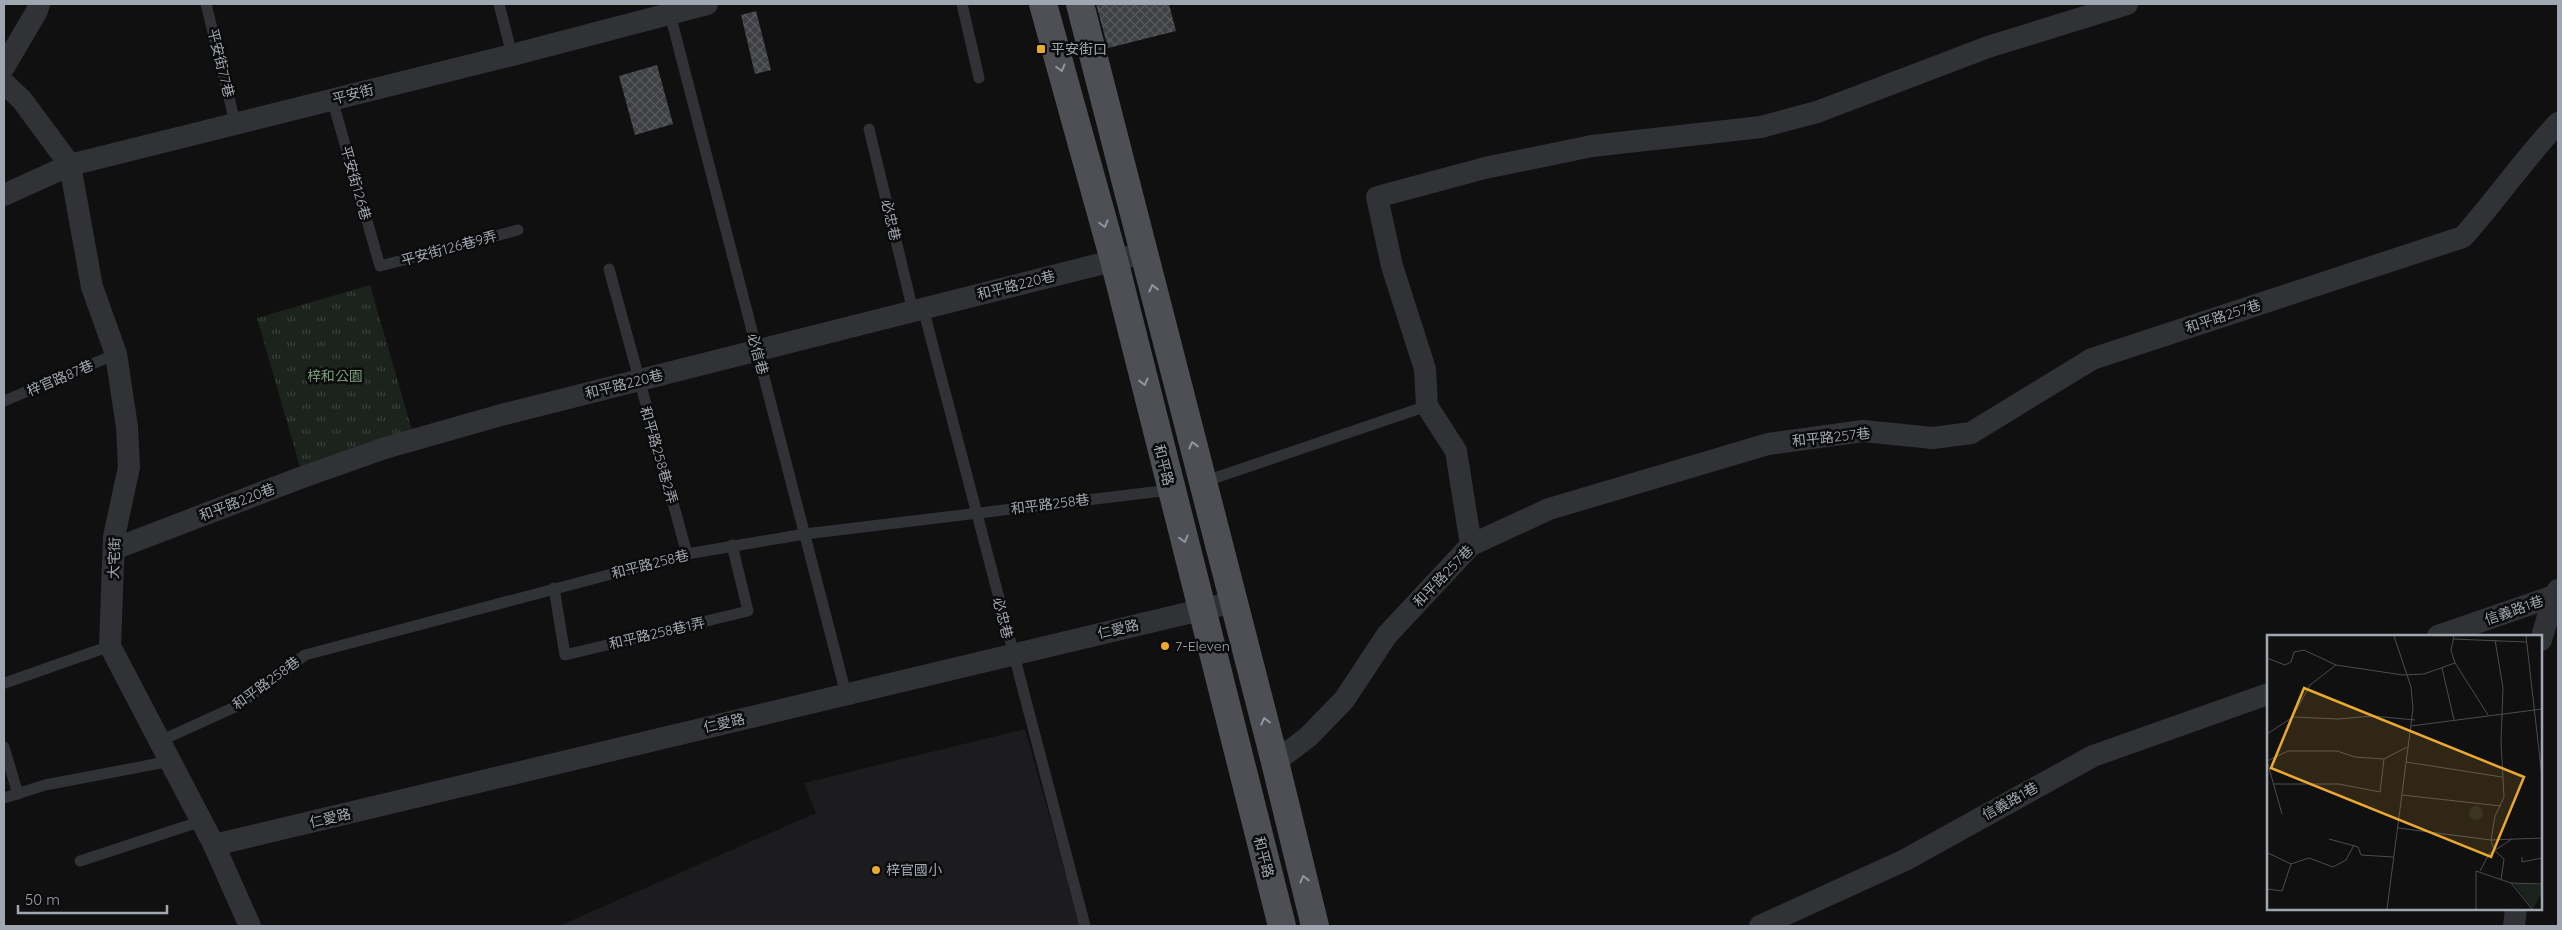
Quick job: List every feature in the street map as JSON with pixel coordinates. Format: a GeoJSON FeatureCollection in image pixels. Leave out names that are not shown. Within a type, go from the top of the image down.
{"type":"FeatureCollection","features":[{"type":"Feature","properties":{"kind":"main road","name":"和平路"},"geometry":{"type":"LineString","coordinates":[[1043,4],[1114,260],[1170,490],[1203,609],[1282,926]]}},
{"type":"Feature","properties":{"kind":"main road"},"geometry":{"type":"LineString","coordinates":[[1080,4],[1275,762],[1315,926]]}},
{"type":"Feature","properties":{"kind":"street"},"geometry":{"type":"LineString","coordinates":[[4,67],[37,11],[39,4]]}},
{"type":"Feature","properties":{"kind":"street","name":"平安街"},"geometry":{"type":"LineString","coordinates":[[4,195],[70,166],[235,122],[512,55],[707,4]]}},
{"type":"Feature","properties":{"kind":"street"},"geometry":{"type":"LineString","coordinates":[[1471,545],[1456,451],[1427,406],[1425,369],[1392,266],[1377,198],[1485,168],[1592,146],[1761,128],[1818,112],[1988,47],[2127,4]]}},
{"type":"Feature","properties":{"kind":"street"},"geometry":{"type":"LineString","coordinates":[[4,83],[22,100],[70,166]]}},
{"type":"Feature","properties":{"kind":"street","name":"和平路257巷"},"geometry":{"type":"LineString","coordinates":[[1275,762],[1308,737],[1344,700],[1388,635],[1471,545],[1549,509],[1768,444],[1863,431],[1932,438],[1971,433],[2092,359],[2463,237],[2496,200],[2534,149],[2558,123]]}},
{"type":"Feature","properties":{"kind":"street","name":"大宅街"},"geometry":{"type":"LineString","coordinates":[[70,166],[92,287],[116,354],[127,427],[128,467],[114,538],[110,646]]}},
{"type":"Feature","properties":{"kind":"street","name":"和平路220巷"},"geometry":{"type":"LineString","coordinates":[[114,549],[300,478],[385,448],[501,415],[1144,253]]}},
{"type":"Feature","properties":{"kind":"street"},"geometry":{"type":"LineString","coordinates":[[2542,637],[2556,593]]}},
{"type":"Feature","properties":{"kind":"street","name":"信義路1巷"},"geometry":{"type":"LineString","coordinates":[[2441,635],[2556,593]]}},
{"type":"Feature","properties":{"kind":"street","name":"仁愛路"},"geometry":{"type":"LineString","coordinates":[[214,845],[1234,602]]}},
{"type":"Feature","properties":{"kind":"street"},"geometry":{"type":"LineString","coordinates":[[110,646],[202,821],[250,926]]}},
{"type":"Feature","properties":{"kind":"street","name":"信義路1巷"},"geometry":{"type":"LineString","coordinates":[[1760,926],[1905,860],[2093,756],[2267,694]]}},
{"type":"Feature","properties":{"kind":"street"},"geometry":{"type":"LineString","coordinates":[[2514,926],[2516,910]]}},
{"type":"Feature","properties":{"kind":"lane","name":"平安街77巷"},"geometry":{"type":"LineString","coordinates":[[206,4],[235,122]]}},
{"type":"Feature","properties":{"kind":"lane"},"geometry":{"type":"LineString","coordinates":[[499,4],[512,55]]}},
{"type":"Feature","properties":{"kind":"lane"},"geometry":{"type":"LineString","coordinates":[[962,4],[979,78]]}},
{"type":"Feature","properties":{"kind":"lane","name":"必信巷"},"geometry":{"type":"LineString","coordinates":[[670,14],[846,694]]}},
{"type":"Feature","properties":{"kind":"lane","name":"平安街126巷"},"geometry":{"type":"LineString","coordinates":[[332,99],[380,266]]}},
{"type":"Feature","properties":{"kind":"lane","name":"必忠巷"},"geometry":{"type":"LineString","coordinates":[[869,129],[918,310],[977,512],[1012,654],[1085,926]]}},
{"type":"Feature","properties":{"kind":"lane","name":"平安街126巷9弄"},"geometry":{"type":"LineString","coordinates":[[380,266],[518,230]]}},
{"type":"Feature","properties":{"kind":"lane","name":"和平路258巷2弄"},"geometry":{"type":"LineString","coordinates":[[609,269],[638,380],[688,554]]}},
{"type":"Feature","properties":{"kind":"lane","name":"梓官路87巷"},"geometry":{"type":"LineString","coordinates":[[4,401],[116,354]]}},
{"type":"Feature","properties":{"kind":"lane"},"geometry":{"type":"LineString","coordinates":[[1203,482],[1427,406]]}},
{"type":"Feature","properties":{"kind":"lane","name":"和平路258巷"},"geometry":{"type":"LineString","coordinates":[[160,741],[237,706],[305,655],[688,554],[804,534],[1170,490]]}},
{"type":"Feature","properties":{"kind":"lane","name":"和平路258巷1弄"},"geometry":{"type":"LineString","coordinates":[[554,588],[565,655],[748,611],[732,545]]}},
{"type":"Feature","properties":{"kind":"lane"},"geometry":{"type":"LineString","coordinates":[[5,683],[110,646]]}},
{"type":"Feature","properties":{"kind":"lane"},"geometry":{"type":"LineString","coordinates":[[4,748],[18,794]]}},
{"type":"Feature","properties":{"kind":"lane"},"geometry":{"type":"LineString","coordinates":[[4,798],[45,785],[171,761]]}},
{"type":"Feature","properties":{"kind":"lane"},"geometry":{"type":"LineString","coordinates":[[80,861],[202,821]]}},
{"type":"Feature","properties":{"kind":"shaded area","name":"梓官國小"},"geometry":{"type":"Polygon","coordinates":[[[1025,729],[1080,926],[559,926],[816,813],[804,783],[1025,729]]]}},
{"type":"Feature","properties":{"kind":"green space","name":"梓和公園"},"geometry":{"type":"Polygon","coordinates":[[[370,285],[413,434],[300,467],[257,318],[370,285]]]}},
{"type":"Feature","properties":{"kind":"building"},"geometry":{"type":"Polygon","coordinates":[[[1096,4],[1169,4],[1176,31],[1108,48],[1096,4]]]}},
{"type":"Feature","properties":{"kind":"building"},"geometry":{"type":"Polygon","coordinates":[[[756,11],[771,70],[755,74],[741,15],[756,11]]]}},
{"type":"Feature","properties":{"kind":"building"},"geometry":{"type":"Polygon","coordinates":[[[657,65],[673,124],[635,135],[619,76],[657,65]]]}},
{"type":"Feature","properties":{"kind":"place","name":"平安街口"},"geometry":{"type":"Point","coordinates":[1041,49]}},
{"type":"Feature","properties":{"kind":"place","name":"7-Eleven"},"geometry":{"type":"Point","coordinates":[1165,646]}},
{"type":"Feature","properties":{"kind":"place","name":"梓官國小"},"geometry":{"type":"Point","coordinates":[876,870]}}]}
